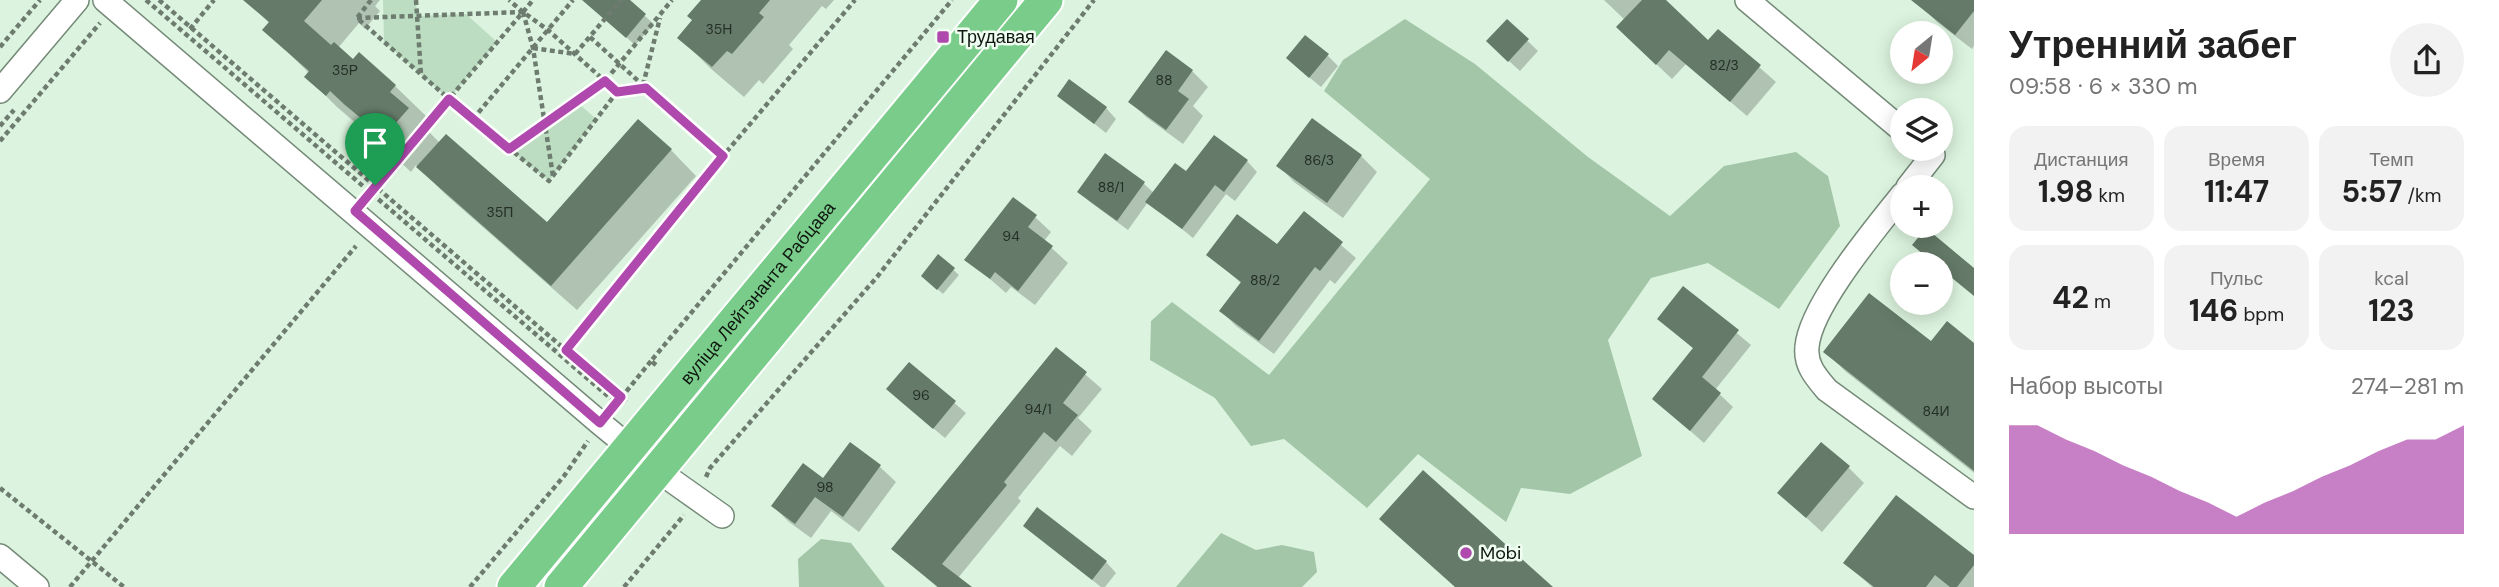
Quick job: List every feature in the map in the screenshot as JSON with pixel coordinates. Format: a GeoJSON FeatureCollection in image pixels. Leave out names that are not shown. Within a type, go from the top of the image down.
{"type":"FeatureCollection","features":[{"type":"Feature","properties":{"kind":"highway","name":"вуліца Лейтэнанта Рабцава"},"geometry":{"type":"LineString","coordinates":[[514,587],[1001,0]]}},
{"type":"Feature","properties":{"kind":"highway","name":"вуліца Лейтэнанта Рабцава"},"geometry":{"type":"LineString","coordinates":[[561,587],[1046,0]]}},
{"type":"Feature","properties":{"kind":"street"},"geometry":{"type":"LineString","coordinates":[[0,91],[77,0]]}},
{"type":"Feature","properties":{"kind":"street"},"geometry":{"type":"LineString","coordinates":[[1747,0],[1890,120]]}},
{"type":"Feature","properties":{"kind":"street"},"geometry":{"type":"LineString","coordinates":[[109,3],[600,423],[657,470],[722,516]]}},
{"type":"Feature","properties":{"kind":"street"},"geometry":{"type":"LineString","coordinates":[[1917,175],[1928,161]]}},
{"type":"Feature","properties":{"kind":"street"},"geometry":{"type":"LineString","coordinates":[[1890,210],[1859,250],[1810,328],[1806,349],[1811,372],[1827,390],[1974,497]]}},
{"type":"Feature","properties":{"kind":"street"},"geometry":{"type":"LineString","coordinates":[[0,556],[37,587]]}},
{"type":"Feature","properties":{"kind":"path"},"geometry":{"type":"LineString","coordinates":[[0,47],[40,0]]}},
{"type":"Feature","properties":{"kind":"path"},"geometry":{"type":"LineString","coordinates":[[146,0],[616,403]]}},
{"type":"Feature","properties":{"kind":"path"},"geometry":{"type":"LineString","coordinates":[[159,0],[626,402]]}},
{"type":"Feature","properties":{"kind":"path"},"geometry":{"type":"LineString","coordinates":[[186,34],[214,0]]}},
{"type":"Feature","properties":{"kind":"path"},"geometry":{"type":"LineString","coordinates":[[357,18],[371,0]]}},
{"type":"Feature","properties":{"kind":"path"},"geometry":{"type":"LineString","coordinates":[[416,0],[421,74]]}},
{"type":"Feature","properties":{"kind":"path"},"geometry":{"type":"LineString","coordinates":[[509,0],[548,30],[617,92]]}},
{"type":"Feature","properties":{"kind":"path"},"geometry":{"type":"LineString","coordinates":[[355,211],[533,0]]}},
{"type":"Feature","properties":{"kind":"path"},"geometry":{"type":"LineString","coordinates":[[473,119],[573,0]]}},
{"type":"Feature","properties":{"kind":"path"},"geometry":{"type":"LineString","coordinates":[[575,54],[621,0]]}},
{"type":"Feature","properties":{"kind":"path"},"geometry":{"type":"LineString","coordinates":[[566,350],[723,156],[855,0]]}},
{"type":"Feature","properties":{"kind":"path"},"geometry":{"type":"LineString","coordinates":[[470,587],[564,476],[616,403],[952,0]]}},
{"type":"Feature","properties":{"kind":"path"},"geometry":{"type":"LineString","coordinates":[[740,434],[877,277],[1094,0]]}},
{"type":"Feature","properties":{"kind":"path"},"geometry":{"type":"LineString","coordinates":[[509,149],[605,81],[670,1]]}},
{"type":"Feature","properties":{"kind":"path"},"geometry":{"type":"LineString","coordinates":[[0,141],[109,3]]}},
{"type":"Feature","properties":{"kind":"path"},"geometry":{"type":"LineString","coordinates":[[357,18],[523,12]]}},
{"type":"Feature","properties":{"kind":"path"},"geometry":{"type":"LineString","coordinates":[[523,12],[533,48],[553,176]]}},
{"type":"Feature","properties":{"kind":"path"},"geometry":{"type":"LineString","coordinates":[[645,87],[661,14]]}},
{"type":"Feature","properties":{"kind":"path"},"geometry":{"type":"LineString","coordinates":[[357,18],[449,99],[549,181],[617,92],[645,87]]}},
{"type":"Feature","properties":{"kind":"path"},"geometry":{"type":"LineString","coordinates":[[590,37],[723,156]]}},
{"type":"Feature","properties":{"kind":"path"},"geometry":{"type":"LineString","coordinates":[[533,48],[575,54]]}},
{"type":"Feature","properties":{"kind":"path"},"geometry":{"type":"LineString","coordinates":[[70,587],[356,246]]}},
{"type":"Feature","properties":{"kind":"path"},"geometry":{"type":"LineString","coordinates":[[651,361],[656,365]]}},
{"type":"Feature","properties":{"kind":"path"},"geometry":{"type":"LineString","coordinates":[[0,488],[124,587]]}},
{"type":"Feature","properties":{"kind":"green space"},"geometry":{"type":"Polygon","coordinates":[[[383,0],[416,0],[417,16],[466,14],[497,42],[449,99],[384,42],[383,0]]]}},
{"type":"Feature","properties":{"kind":"green space"},"geometry":{"type":"Polygon","coordinates":[[[1405,19],[1475,64],[1588,157],[1670,216],[1724,166],[1796,152],[1828,176],[1840,226],[1779,309],[1708,263],[1651,278],[1608,340],[1642,456],[1570,494],[1521,488],[1506,522],[1418,454],[1367,508],[1284,439],[1251,446],[1215,398],[1150,360],[1151,321],[1172,302],[1269,375],[1430,179],[1324,91],[1343,60],[1405,19]]]}},
{"type":"Feature","properties":{"kind":"green space"},"geometry":{"type":"Polygon","coordinates":[[[576,101],[596,119],[549,181],[509,149],[576,101]]]}},
{"type":"Feature","properties":{"kind":"green space"},"geometry":{"type":"Polygon","coordinates":[[[1221,533],[1256,550],[1282,545],[1314,552],[1317,572],[1302,587],[1176,587],[1221,533]]]}},
{"type":"Feature","properties":{"kind":"green space"},"geometry":{"type":"Polygon","coordinates":[[[821,539],[851,543],[885,587],[799,587],[798,559],[821,539]]]}},
{"type":"Feature","properties":{"kind":"building"},"geometry":{"type":"Polygon","coordinates":[[[243,0],[322,0],[304,21],[331,45],[334,42],[353,59],[359,52],[396,85],[390,92],[409,108],[379,142],[358,124],[362,119],[330,91],[326,96],[304,77],[309,71],[262,30],[269,22],[243,0]]]}},
{"type":"Feature","properties":{"kind":"building"},"geometry":{"type":"Polygon","coordinates":[[[582,0],[630,0],[646,14],[626,38],[582,0]]]}},
{"type":"Feature","properties":{"kind":"building"},"geometry":{"type":"Polygon","coordinates":[[[701,0],[770,0],[759,13],[764,17],[732,54],[727,51],[712,67],[677,38],[692,20],[687,16],[701,0]]]}},
{"type":"Feature","properties":{"kind":"building"},"geometry":{"type":"Polygon","coordinates":[[[1642,0],[1666,0],[1708,40],[1718,29],[1761,65],[1730,102],[1669,50],[1656,65],[1616,27],[1642,0]]]}},
{"type":"Feature","properties":{"kind":"building"},"geometry":{"type":"Polygon","coordinates":[[[1911,0],[1974,0],[1974,11],[1955,35],[1953,21],[1937,21],[1911,0]]]}},
{"type":"Feature","properties":{"kind":"building"},"geometry":{"type":"Polygon","coordinates":[[[1507,19],[1529,39],[1508,62],[1486,41],[1507,19]]]}},
{"type":"Feature","properties":{"kind":"building"},"geometry":{"type":"Polygon","coordinates":[[[1305,35],[1329,54],[1309,78],[1286,58],[1305,35]]]}},
{"type":"Feature","properties":{"kind":"building"},"geometry":{"type":"Polygon","coordinates":[[[1166,50],[1193,70],[1178,91],[1189,99],[1166,130],[1128,102],[1166,50]]]}},
{"type":"Feature","properties":{"kind":"building"},"geometry":{"type":"Polygon","coordinates":[[[1069,79],[1107,107],[1094,124],[1057,96],[1069,79]]]}},
{"type":"Feature","properties":{"kind":"building"},"geometry":{"type":"Polygon","coordinates":[[[1312,118],[1362,155],[1327,203],[1276,166],[1312,118]]]}},
{"type":"Feature","properties":{"kind":"building"},"geometry":{"type":"Polygon","coordinates":[[[638,119],[672,149],[551,286],[416,167],[446,134],[547,222],[638,119]]]}},
{"type":"Feature","properties":{"kind":"building"},"geometry":{"type":"Polygon","coordinates":[[[1214,135],[1248,160],[1224,192],[1215,185],[1182,229],[1145,202],[1175,163],[1186,171],[1214,135]]]}},
{"type":"Feature","properties":{"kind":"building"},"geometry":{"type":"Polygon","coordinates":[[[1105,153],[1145,182],[1117,221],[1077,192],[1105,153]]]}},
{"type":"Feature","properties":{"kind":"building"},"geometry":{"type":"Polygon","coordinates":[[[1013,197],[1037,215],[1028,227],[1053,246],[1018,291],[995,272],[990,279],[964,260],[1013,197]]]}},
{"type":"Feature","properties":{"kind":"building"},"geometry":{"type":"Polygon","coordinates":[[[1304,211],[1343,242],[1320,271],[1315,267],[1259,341],[1219,311],[1241,282],[1206,255],[1237,214],[1277,244],[1304,211]]]}},
{"type":"Feature","properties":{"kind":"building"},"geometry":{"type":"Polygon","coordinates":[[[1918,238],[1938,238],[1974,268],[1974,296],[1953,279],[1953,252],[1920,252],[1912,245],[1918,238]]]}},
{"type":"Feature","properties":{"kind":"building"},"geometry":{"type":"Polygon","coordinates":[[[938,254],[955,268],[937,290],[921,276],[938,254]]]}},
{"type":"Feature","properties":{"kind":"building"},"geometry":{"type":"Polygon","coordinates":[[[1683,286],[1739,330],[1702,377],[1721,393],[1690,431],[1652,399],[1693,348],[1657,319],[1683,286]]]}},
{"type":"Feature","properties":{"kind":"building"},"geometry":{"type":"Polygon","coordinates":[[[1869,293],[1890,309],[1890,315],[1897,315],[1931,341],[1947,321],[1974,343],[1974,471],[1823,352],[1869,293]]]}},
{"type":"Feature","properties":{"kind":"building"},"geometry":{"type":"Polygon","coordinates":[[[1056,347],[1087,372],[1063,403],[1078,415],[1056,442],[1044,432],[1004,482],[1007,485],[942,564],[972,587],[938,587],[891,549],[1056,347]]]}},
{"type":"Feature","properties":{"kind":"building"},"geometry":{"type":"Polygon","coordinates":[[[909,362],[956,401],[933,429],[886,389],[909,362]]]}},
{"type":"Feature","properties":{"kind":"building"},"geometry":{"type":"Polygon","coordinates":[[[850,442],[881,465],[843,517],[815,497],[795,524],[771,506],[803,463],[823,478],[850,442]]]}},
{"type":"Feature","properties":{"kind":"building"},"geometry":{"type":"Polygon","coordinates":[[[1821,442],[1850,466],[1806,518],[1777,493],[1821,442]]]}},
{"type":"Feature","properties":{"kind":"building","name":"Mobi"},"geometry":{"type":"Polygon","coordinates":[[[1423,470],[1553,587],[1455,587],[1379,519],[1423,470]]]}},
{"type":"Feature","properties":{"kind":"building"},"geometry":{"type":"Polygon","coordinates":[[[1896,495],[1974,555],[1974,565],[1957,587],[1950,587],[1935,575],[1926,587],[1874,587],[1843,563],[1896,495]]]}},
{"type":"Feature","properties":{"kind":"building"},"geometry":{"type":"Polygon","coordinates":[[[1037,507],[1107,561],[1092,580],[1023,526],[1037,507]]]}},
{"type":"Feature","properties":{"kind":"place","name":"Трудавая"},"geometry":{"type":"Point","coordinates":[943,37]}},
{"type":"Feature","properties":{"kind":"place","name":"Mobi"},"geometry":{"type":"Point","coordinates":[1466,553]}},
{"type":"Feature","properties":{"kind":"route"},"geometry":{"type":"LineString","coordinates":[[605,81],[617,92],[646,88],[723,156],[566,350],[621,397],[600,423],[355,211],[375,185],[449,99],[509,149],[605,81]]}}]}
